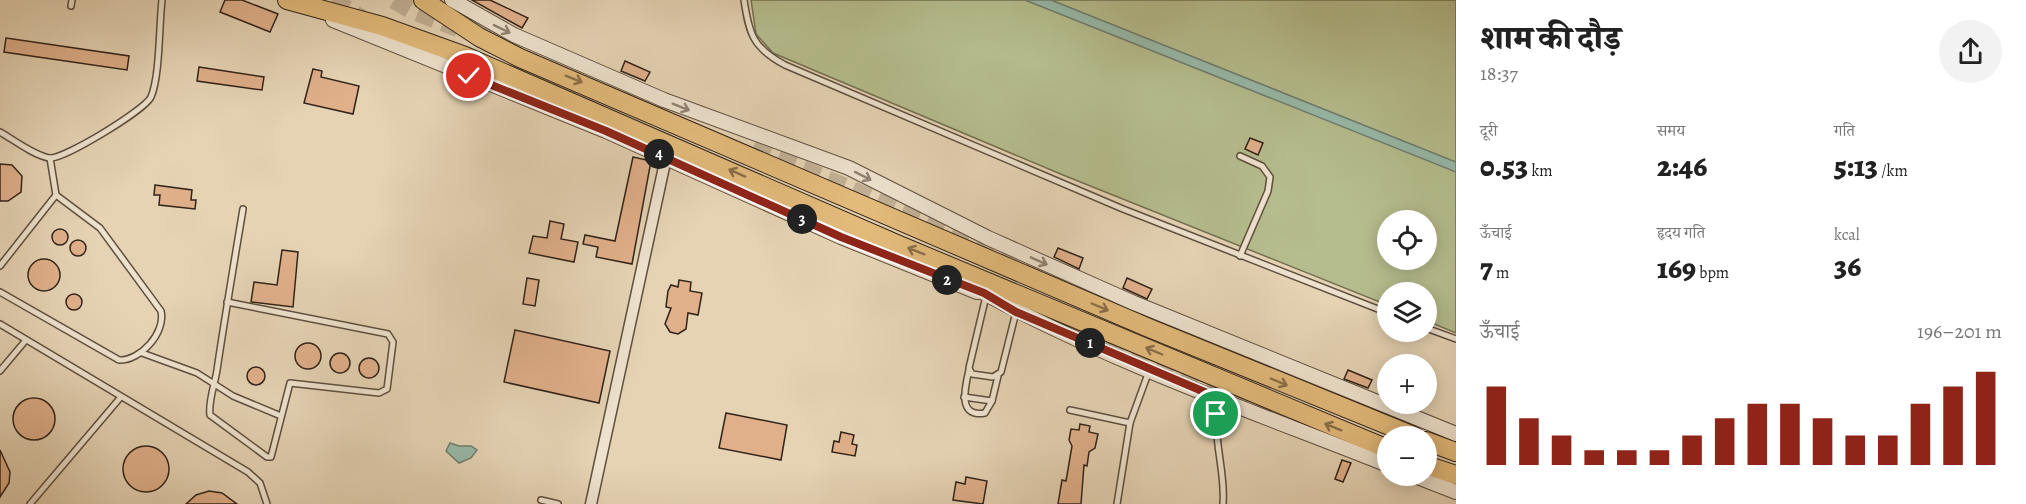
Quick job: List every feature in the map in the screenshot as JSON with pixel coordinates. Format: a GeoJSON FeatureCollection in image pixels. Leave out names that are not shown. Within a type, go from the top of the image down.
{"type":"FeatureCollection","features":[{"type":"Feature","properties":{"kind":"highway"},"geometry":{"type":"LineString","coordinates":[[286,0],[382,26],[465,56],[668,151],[899,244],[986,289],[1377,445]]}},
{"type":"Feature","properties":{"kind":"highway"},"geometry":{"type":"LineString","coordinates":[[426,2],[479,37],[520,58],[1160,333],[1389,426]]}},
{"type":"Feature","properties":{"kind":"highway"},"geometry":{"type":"LineString","coordinates":[[1437,445],[1456,453]]}},
{"type":"Feature","properties":{"kind":"highway"},"geometry":{"type":"LineString","coordinates":[[1437,469],[1456,475]]}},
{"type":"Feature","properties":{"kind":"street"},"geometry":{"type":"LineString","coordinates":[[452,0],[514,35],[664,100],[849,168],[979,234],[1134,303],[1456,434]]}},
{"type":"Feature","properties":{"kind":"street"},"geometry":{"type":"LineString","coordinates":[[591,504],[668,151]]}},
{"type":"Feature","properties":{"kind":"street"},"geometry":{"type":"LineString","coordinates":[[986,289],[1016,312],[1221,399],[1377,461]]}},
{"type":"Feature","properties":{"kind":"street"},"geometry":{"type":"LineString","coordinates":[[1437,485],[1456,492]]}},
{"type":"Feature","properties":{"kind":"lane"},"geometry":{"type":"LineString","coordinates":[[0,132],[50,158],[57,158],[117,124],[148,103],[154,87],[162,0]]}},
{"type":"Feature","properties":{"kind":"lane"},"geometry":{"type":"LineString","coordinates":[[744,0],[749,27],[757,45],[769,56],[785,65],[1037,174],[1377,309]]}},
{"type":"Feature","properties":{"kind":"lane"},"geometry":{"type":"LineString","coordinates":[[1240,156],[1262,166],[1270,177],[1268,190],[1240,256]]}},
{"type":"Feature","properties":{"kind":"lane"},"geometry":{"type":"LineString","coordinates":[[0,292],[111,358],[125,360],[142,353],[162,323],[161,311],[100,228],[56,195],[50,158]]}},
{"type":"Feature","properties":{"kind":"lane"},"geometry":{"type":"LineString","coordinates":[[0,266],[56,195]]}},
{"type":"Feature","properties":{"kind":"lane"},"geometry":{"type":"LineString","coordinates":[[227,302],[388,334],[392,338],[389,384],[384,392],[290,382],[273,455],[267,457],[210,415],[227,302],[243,209]]}},
{"type":"Feature","properties":{"kind":"lane"},"geometry":{"type":"LineString","coordinates":[[986,289],[964,397],[966,408],[979,414],[985,413],[992,401],[1016,312]]}},
{"type":"Feature","properties":{"kind":"lane"},"geometry":{"type":"LineString","coordinates":[[0,324],[120,398],[248,472],[260,483],[267,504]]}},
{"type":"Feature","properties":{"kind":"lane"},"geometry":{"type":"LineString","coordinates":[[1437,332],[1456,339]]}},
{"type":"Feature","properties":{"kind":"lane"},"geometry":{"type":"LineString","coordinates":[[0,371],[26,340]]}},
{"type":"Feature","properties":{"kind":"lane"},"geometry":{"type":"LineString","coordinates":[[142,353],[197,373],[214,386],[281,416]]}},
{"type":"Feature","properties":{"kind":"lane"},"geometry":{"type":"LineString","coordinates":[[969,368],[976,375],[998,376]]}},
{"type":"Feature","properties":{"kind":"lane"},"geometry":{"type":"LineString","coordinates":[[1117,504],[1130,423],[1150,369]]}},
{"type":"Feature","properties":{"kind":"lane"},"geometry":{"type":"LineString","coordinates":[[964,397],[992,401]]}},
{"type":"Feature","properties":{"kind":"lane"},"geometry":{"type":"LineString","coordinates":[[30,504],[120,398]]}},
{"type":"Feature","properties":{"kind":"lane"},"geometry":{"type":"LineString","coordinates":[[1221,399],[1215,425],[1223,467],[1222,504]]}},
{"type":"Feature","properties":{"kind":"lane"},"geometry":{"type":"LineString","coordinates":[[1070,410],[1130,423]]}},
{"type":"Feature","properties":{"kind":"lane"},"geometry":{"type":"LineString","coordinates":[[541,500],[558,504]]}},
{"type":"Feature","properties":{"kind":"shaded area"},"geometry":{"type":"Polygon","coordinates":[[[751,0],[1456,0],[1456,333],[1437,325],[1437,282],[1377,282],[1377,301],[1063,175],[773,53],[756,34],[751,0]]]}},
{"type":"Feature","properties":{"kind":"shaded area"},"geometry":{"type":"Polygon","coordinates":[[[1025,0],[1051,0],[1456,162],[1456,172],[1025,0]]]}},
{"type":"Feature","properties":{"kind":"shaded area"},"geometry":{"type":"Polygon","coordinates":[[[450,443],[471,446],[477,450],[471,458],[459,463],[446,451],[450,443]]]}},
{"type":"Feature","properties":{"kind":"building"},"geometry":{"type":"Polygon","coordinates":[[[225,0],[242,0],[278,14],[270,32],[220,12],[225,0]]]}},
{"type":"Feature","properties":{"kind":"building"},"geometry":{"type":"Polygon","coordinates":[[[472,0],[490,0],[528,18],[522,28],[472,0]]]}},
{"type":"Feature","properties":{"kind":"building"},"geometry":{"type":"Polygon","coordinates":[[[6,38],[129,56],[127,70],[4,52],[6,38]]]}},
{"type":"Feature","properties":{"kind":"building"},"geometry":{"type":"Polygon","coordinates":[[[625,61],[650,72],[645,81],[621,71],[625,61]]]}},
{"type":"Feature","properties":{"kind":"building"},"geometry":{"type":"Polygon","coordinates":[[[199,67],[264,77],[262,90],[197,81],[199,67]]]}},
{"type":"Feature","properties":{"kind":"building"},"geometry":{"type":"Polygon","coordinates":[[[313,69],[322,71],[321,77],[359,86],[353,114],[304,103],[313,69]]]}},
{"type":"Feature","properties":{"kind":"building"},"geometry":{"type":"Polygon","coordinates":[[[1250,138],[1263,143],[1258,155],[1245,149],[1250,138]]]}},
{"type":"Feature","properties":{"kind":"building"},"geometry":{"type":"Polygon","coordinates":[[[633,157],[651,161],[632,264],[596,257],[598,247],[583,244],[585,235],[615,241],[633,157]]]}},
{"type":"Feature","properties":{"kind":"building"},"geometry":{"type":"Polygon","coordinates":[[[0,164],[12,165],[22,176],[21,192],[8,201],[0,201],[0,164]]]}},
{"type":"Feature","properties":{"kind":"building"},"geometry":{"type":"Polygon","coordinates":[[[155,185],[192,190],[191,200],[196,200],[195,209],[159,205],[160,195],[154,195],[155,185]]]}},
{"type":"Feature","properties":{"kind":"building"},"geometry":{"type":"Polygon","coordinates":[[[550,221],[564,224],[561,239],[578,242],[574,262],[529,253],[533,236],[547,238],[550,221]]]}},
{"type":"Feature","properties":{"kind":"building"},"geometry":{"type":"Polygon","coordinates":[[[60,229],[68,237],[60,245],[52,237],[60,229]]]}},
{"type":"Feature","properties":{"kind":"building"},"geometry":{"type":"Polygon","coordinates":[[[78,240],[84,242],[86,248],[84,254],[78,256],[72,254],[70,248],[72,242],[78,240]]]}},
{"type":"Feature","properties":{"kind":"building"},"geometry":{"type":"Polygon","coordinates":[[[1058,248],[1083,258],[1079,269],[1054,257],[1058,248]]]}},
{"type":"Feature","properties":{"kind":"building"},"geometry":{"type":"Polygon","coordinates":[[[282,250],[298,252],[293,307],[251,302],[254,282],[277,285],[282,250]]]}},
{"type":"Feature","properties":{"kind":"building"},"geometry":{"type":"Polygon","coordinates":[[[44,259],[55,264],[60,275],[55,286],[44,291],[33,286],[28,275],[33,264],[44,259]]]}},
{"type":"Feature","properties":{"kind":"building"},"geometry":{"type":"Polygon","coordinates":[[[527,278],[539,280],[535,306],[523,304],[527,278]]]}},
{"type":"Feature","properties":{"kind":"building"},"geometry":{"type":"Polygon","coordinates":[[[1127,278],[1152,289],[1147,299],[1123,288],[1127,278]]]}},
{"type":"Feature","properties":{"kind":"building"},"geometry":{"type":"Polygon","coordinates":[[[679,280],[691,282],[690,291],[702,293],[698,315],[688,313],[686,329],[678,334],[670,332],[665,324],[671,308],[666,307],[668,291],[671,285],[678,287],[679,280]]]}},
{"type":"Feature","properties":{"kind":"building"},"geometry":{"type":"Polygon","coordinates":[[[71,294],[77,294],[82,302],[80,308],[71,310],[66,305],[66,299],[71,294]]]}},
{"type":"Feature","properties":{"kind":"building"},"geometry":{"type":"Polygon","coordinates":[[[515,330],[610,351],[599,403],[504,382],[515,330]]]}},
{"type":"Feature","properties":{"kind":"building"},"geometry":{"type":"Polygon","coordinates":[[[308,343],[317,347],[321,356],[317,365],[308,369],[299,365],[295,356],[299,347],[308,343]]]}},
{"type":"Feature","properties":{"kind":"building"},"geometry":{"type":"Polygon","coordinates":[[[336,353],[344,353],[350,359],[350,367],[344,373],[336,373],[330,367],[330,359],[336,353]]]}},
{"type":"Feature","properties":{"kind":"building"},"geometry":{"type":"Polygon","coordinates":[[[369,358],[376,361],[379,368],[376,375],[369,378],[362,375],[359,368],[362,361],[369,358]]]}},
{"type":"Feature","properties":{"kind":"building"},"geometry":{"type":"Polygon","coordinates":[[[252,367],[260,367],[265,372],[263,383],[252,385],[247,380],[247,372],[252,367]]]}},
{"type":"Feature","properties":{"kind":"building"},"geometry":{"type":"Polygon","coordinates":[[[1348,370],[1372,380],[1368,388],[1344,379],[1348,370]]]}},
{"type":"Feature","properties":{"kind":"building"},"geometry":{"type":"Polygon","coordinates":[[[34,398],[42,399],[49,404],[54,411],[54,427],[49,434],[42,439],[34,440],[26,439],[19,434],[14,427],[13,419],[14,411],[19,404],[26,399],[34,398]]]}},
{"type":"Feature","properties":{"kind":"building"},"geometry":{"type":"Polygon","coordinates":[[[726,413],[787,425],[781,460],[719,448],[726,413]]]}},
{"type":"Feature","properties":{"kind":"building"},"geometry":{"type":"Polygon","coordinates":[[[1080,424],[1090,426],[1089,432],[1098,434],[1095,448],[1089,452],[1087,466],[1084,465],[1081,504],[1058,504],[1062,480],[1066,481],[1072,446],[1069,440],[1071,429],[1079,430],[1080,424]]]}},
{"type":"Feature","properties":{"kind":"building"},"geometry":{"type":"Polygon","coordinates":[[[841,432],[854,435],[852,444],[857,445],[855,456],[832,452],[834,441],[839,442],[841,432]]]}},
{"type":"Feature","properties":{"kind":"building"},"geometry":{"type":"Polygon","coordinates":[[[146,446],[155,447],[162,453],[168,460],[168,478],[162,485],[155,491],[146,492],[137,491],[130,485],[124,478],[123,469],[124,460],[130,453],[137,447],[146,446]]]}},
{"type":"Feature","properties":{"kind":"building"},"geometry":{"type":"Polygon","coordinates":[[[0,450],[10,472],[9,483],[0,497],[0,450]]]}},
{"type":"Feature","properties":{"kind":"building"},"geometry":{"type":"Polygon","coordinates":[[[1342,460],[1351,463],[1343,482],[1335,479],[1342,460]]]}},
{"type":"Feature","properties":{"kind":"building"},"geometry":{"type":"Polygon","coordinates":[[[966,477],[987,481],[983,504],[953,500],[956,482],[965,484],[966,477]]]}},
{"type":"Feature","properties":{"kind":"building"},"geometry":{"type":"Polygon","coordinates":[[[209,491],[222,493],[237,504],[186,504],[196,495],[209,491]]]}},
{"type":"Feature","properties":{"kind":"tunnel"},"geometry":{"type":"LineString","coordinates":[[332,0],[361,18]]}},
{"type":"Feature","properties":{"kind":"tunnel"},"geometry":{"type":"LineString","coordinates":[[394,0],[411,10],[458,28]]}},
{"type":"Feature","properties":{"kind":"tunnel"},"geometry":{"type":"LineString","coordinates":[[753,148],[1095,293]]}},
{"type":"Feature","properties":{"kind":"tunnel"},"geometry":{"type":"LineString","coordinates":[[1033,310],[1277,416]]}},
{"type":"Feature","properties":{"kind":"tunnel"},"geometry":{"type":"LineString","coordinates":[[1184,330],[1456,442]]}},
{"type":"Feature","properties":{"kind":"route"},"geometry":{"type":"LineString","coordinates":[[469,76],[606,131],[841,237],[984,293],[1016,312],[1221,399],[1216,414]]}}]}
